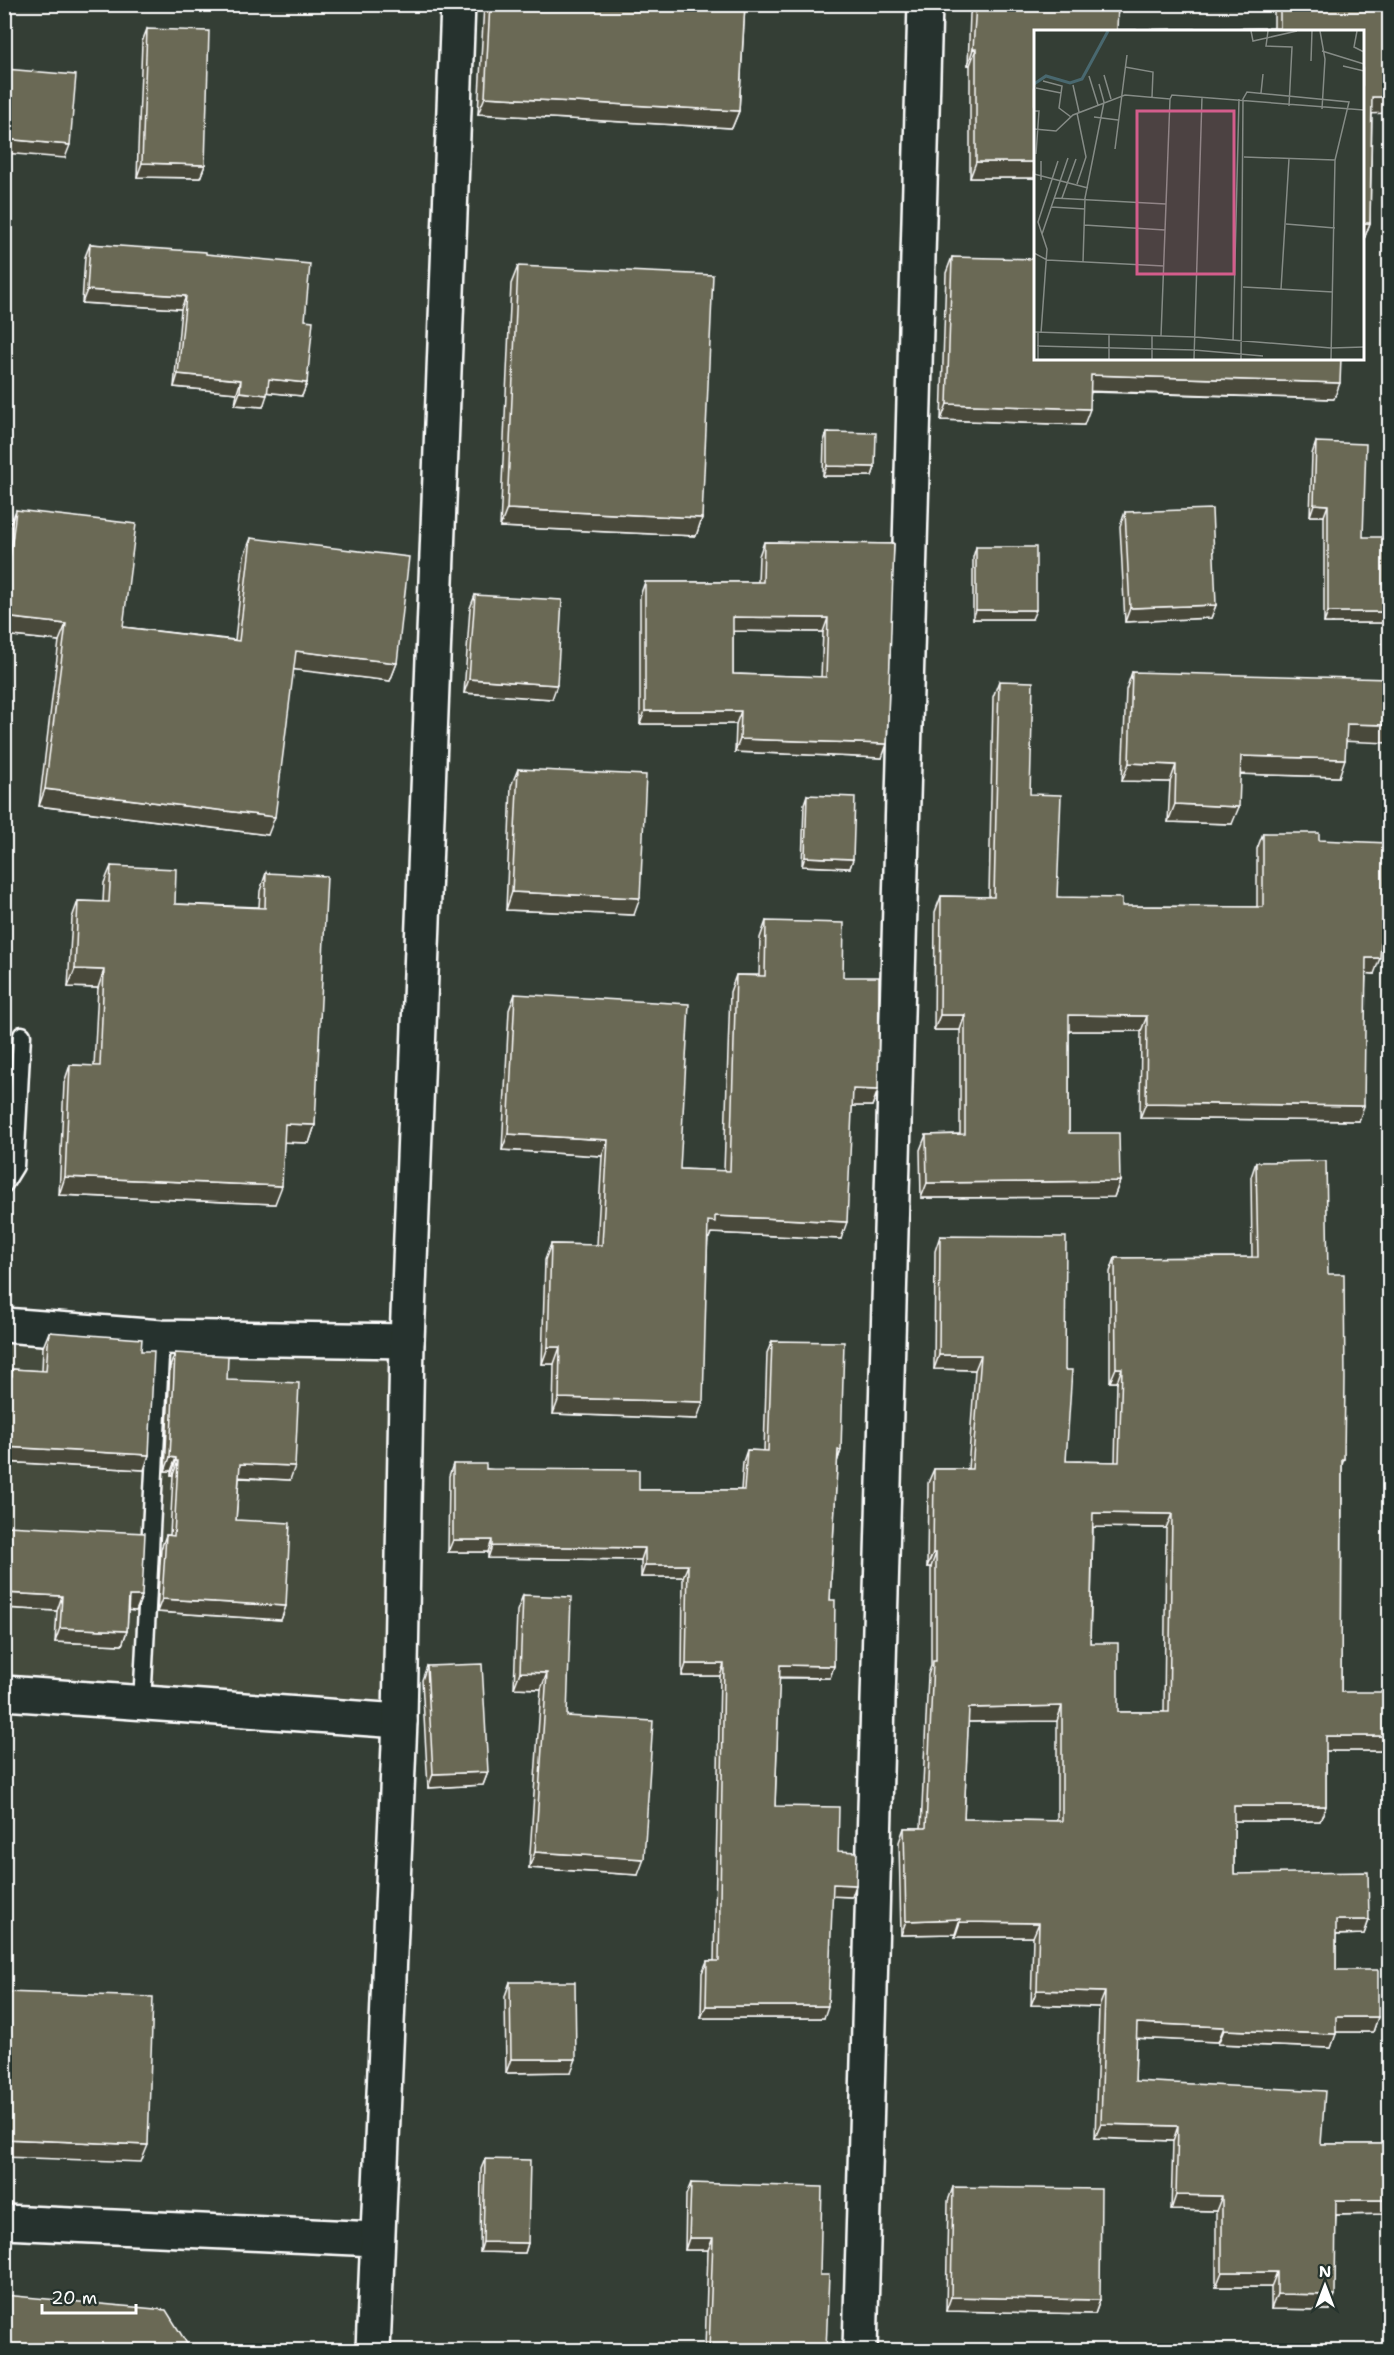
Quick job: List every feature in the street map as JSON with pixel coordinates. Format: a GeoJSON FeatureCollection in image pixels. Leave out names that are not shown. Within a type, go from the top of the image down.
{"type":"FeatureCollection","features":[{"type":"Feature","properties":{"kind":"street"},"geometry":{"type":"LineString","coordinates":[[373,2350],[400,1721],[407,1341],[458,4]]}},
{"type":"Feature","properties":{"kind":"street"},"geometry":{"type":"LineString","coordinates":[[860,2350],[925,4]]}},
{"type":"Feature","properties":{"kind":"street"},"geometry":{"type":"LineString","coordinates":[[4,1325],[160,1337],[407,1341]]}},
{"type":"Feature","properties":{"kind":"street"},"geometry":{"type":"LineString","coordinates":[[4,1693],[400,1721]]}},
{"type":"Feature","properties":{"kind":"street"},"geometry":{"type":"LineString","coordinates":[[4,2222],[376,2239]]}},
{"type":"Feature","properties":{"kind":"lane"},"geometry":{"type":"LineString","coordinates":[[4,1184],[15,1166],[22,1035]]}},
{"type":"Feature","properties":{"kind":"lane"},"geometry":{"type":"LineString","coordinates":[[142,1704],[160,1337]]}},
{"type":"Feature","properties":{"kind":"shaded area"},"geometry":{"type":"Polygon","coordinates":[[[4,1324],[402,1340],[389,1726],[5,1699],[4,1324]]]}},
{"type":"Feature","properties":{"kind":"building"},"geometry":{"type":"Polygon","coordinates":[[[490,4],[745,4],[739,111],[485,97],[490,4]]]}},
{"type":"Feature","properties":{"kind":"building"},"geometry":{"type":"Polygon","coordinates":[[[976,4],[1118,5],[1117,30],[1034,30],[1034,162],[976,162],[976,49],[973,49],[976,4]]]}},
{"type":"Feature","properties":{"kind":"building"},"geometry":{"type":"Polygon","coordinates":[[[1280,4],[1389,4],[1389,97],[1372,97],[1370,223],[1364,223],[1364,30],[1117,30],[1280,28],[1280,4]]]}},
{"type":"Feature","properties":{"kind":"building"},"geometry":{"type":"Polygon","coordinates":[[[147,29],[209,31],[205,165],[142,163],[147,29]]]}},
{"type":"Feature","properties":{"kind":"building"},"geometry":{"type":"Polygon","coordinates":[[[5,69],[76,75],[70,145],[4,139],[5,69]]]}},
{"type":"Feature","properties":{"kind":"building"},"geometry":{"type":"Polygon","coordinates":[[[90,244],[206,252],[206,254],[310,264],[305,320],[313,321],[307,383],[269,379],[267,395],[240,392],[241,380],[178,374],[186,296],[87,290],[90,244]]]}},
{"type":"Feature","properties":{"kind":"building"},"geometry":{"type":"Polygon","coordinates":[[[952,257],[1034,259],[1034,360],[1341,360],[1340,383],[1091,375],[1090,409],[947,404],[952,257]]]}},
{"type":"Feature","properties":{"kind":"building"},"geometry":{"type":"Polygon","coordinates":[[[518,266],[713,275],[702,518],[507,509],[518,266]]]}},
{"type":"Feature","properties":{"kind":"building"},"geometry":{"type":"Polygon","coordinates":[[[827,432],[876,433],[875,467],[827,466],[827,432]]]}},
{"type":"Feature","properties":{"kind":"building"},"geometry":{"type":"Polygon","coordinates":[[[1316,442],[1366,444],[1363,537],[1389,537],[1389,612],[1328,612],[1328,505],[1314,504],[1316,442]]]}},
{"type":"Feature","properties":{"kind":"building"},"geometry":{"type":"Polygon","coordinates":[[[1212,509],[1216,605],[1130,608],[1125,512],[1212,509]]]}},
{"type":"Feature","properties":{"kind":"building"},"geometry":{"type":"Polygon","coordinates":[[[16,510],[136,524],[123,627],[239,641],[251,538],[409,557],[397,663],[296,651],[275,817],[45,789],[66,624],[4,617],[4,575],[8,575],[16,510]]]}},
{"type":"Feature","properties":{"kind":"building"},"geometry":{"type":"Polygon","coordinates":[[[764,542],[894,544],[887,744],[740,739],[741,711],[645,711],[645,582],[763,582],[764,542]],[[733,617],[733,674],[826,677],[828,618],[733,617]]]}},
{"type":"Feature","properties":{"kind":"building"},"geometry":{"type":"Polygon","coordinates":[[[976,547],[1036,547],[1036,610],[976,610],[976,547]]]}},
{"type":"Feature","properties":{"kind":"building"},"geometry":{"type":"Polygon","coordinates":[[[475,595],[562,600],[557,685],[469,679],[475,595]]]}},
{"type":"Feature","properties":{"kind":"building"},"geometry":{"type":"Polygon","coordinates":[[[1132,672],[1389,679],[1389,725],[1347,724],[1345,759],[1241,756],[1239,807],[1175,804],[1176,765],[1129,763],[1132,672]]]}},
{"type":"Feature","properties":{"kind":"building"},"geometry":{"type":"Polygon","coordinates":[[[999,681],[1033,682],[1030,794],[1061,795],[1057,897],[1122,898],[1122,906],[1263,907],[1263,833],[1319,833],[1319,840],[1388,843],[1380,958],[1366,958],[1364,1106],[1146,1103],[1147,1016],[1069,1015],[1069,1133],[1119,1133],[1120,1181],[927,1183],[926,1135],[965,1134],[965,1015],[940,1015],[941,896],[994,897],[999,681]]]}},
{"type":"Feature","properties":{"kind":"building"},"geometry":{"type":"Polygon","coordinates":[[[518,769],[646,775],[640,898],[512,892],[518,769]]]}},
{"type":"Feature","properties":{"kind":"building"},"geometry":{"type":"Polygon","coordinates":[[[807,795],[855,797],[853,859],[805,857],[807,795]]]}},
{"type":"Feature","properties":{"kind":"building"},"geometry":{"type":"Polygon","coordinates":[[[111,866],[176,869],[175,904],[265,908],[266,873],[327,876],[315,1125],[285,1124],[282,1186],[65,1177],[70,1065],[100,1066],[104,970],[75,969],[78,901],[109,902],[111,866]]]}},
{"type":"Feature","properties":{"kind":"building"},"geometry":{"type":"Polygon","coordinates":[[[766,921],[844,923],[843,977],[879,977],[878,1090],[853,1089],[847,1222],[715,1216],[715,1222],[708,1221],[703,1402],[559,1398],[560,1347],[548,1347],[551,1244],[602,1245],[608,1140],[508,1134],[515,994],[689,1004],[680,1169],[730,1171],[736,975],[765,976],[766,921]]]}},
{"type":"Feature","properties":{"kind":"building"},"geometry":{"type":"Polygon","coordinates":[[[1326,1161],[1328,1274],[1344,1274],[1341,1692],[1389,1692],[1389,1736],[1326,1736],[1326,1806],[1234,1806],[1234,1874],[1368,1872],[1369,1920],[1336,1920],[1336,1970],[1378,1970],[1378,2017],[1336,2017],[1336,2034],[1224,2030],[1224,2027],[1137,2023],[1135,2081],[1325,2091],[1321,2144],[1389,2144],[1389,2200],[1336,2200],[1335,2295],[1277,2294],[1277,2272],[1222,2272],[1222,2196],[1176,2195],[1178,2126],[1101,2124],[1105,1992],[1037,1990],[1039,1923],[960,1922],[960,1919],[906,1921],[904,1828],[926,1828],[933,1661],[936,1661],[936,1553],[933,1553],[934,1469],[972,1469],[981,1355],[939,1355],[940,1236],[1066,1237],[1065,1370],[1072,1370],[1066,1461],[1119,1462],[1122,1368],[1116,1368],[1115,1258],[1258,1257],[1256,1162],[1326,1161]],[[1093,1513],[1090,1643],[1118,1643],[1118,1712],[1169,1712],[1172,1514],[1093,1513]],[[1062,1706],[969,1708],[964,1819],[1062,1821],[1062,1706]]]}},
{"type":"Feature","properties":{"kind":"building"},"geometry":{"type":"Polygon","coordinates":[[[49,1332],[142,1339],[141,1351],[154,1351],[149,1455],[4,1447],[4,1375],[12,1376],[12,1369],[46,1371],[49,1332]]]}},
{"type":"Feature","properties":{"kind":"building"},"geometry":{"type":"Polygon","coordinates":[[[772,1341],[844,1342],[841,1450],[838,1450],[830,1600],[835,1600],[834,1666],[780,1665],[775,1806],[839,1807],[838,1851],[857,1852],[856,1885],[833,1884],[828,2006],[706,2006],[707,1961],[719,1961],[724,1664],[686,1664],[688,1565],[645,1565],[645,1548],[492,1546],[492,1540],[453,1540],[453,1464],[486,1464],[486,1469],[639,1470],[639,1490],[744,1490],[747,1450],[768,1451],[772,1341]]]}},
{"type":"Feature","properties":{"kind":"building"},"geometry":{"type":"Polygon","coordinates":[[[175,1353],[228,1356],[227,1380],[299,1383],[295,1466],[240,1464],[236,1520],[290,1523],[286,1606],[162,1599],[166,1535],[174,1536],[178,1461],[170,1457],[175,1353]]]}},
{"type":"Feature","properties":{"kind":"building"},"geometry":{"type":"Polygon","coordinates":[[[6,1526],[145,1533],[142,1596],[129,1596],[127,1631],[60,1628],[62,1596],[4,1593],[6,1526]]]}},
{"type":"Feature","properties":{"kind":"building"},"geometry":{"type":"Polygon","coordinates":[[[523,1595],[571,1597],[567,1716],[653,1721],[644,1859],[535,1852],[547,1673],[520,1672],[523,1595]]]}},
{"type":"Feature","properties":{"kind":"building"},"geometry":{"type":"Polygon","coordinates":[[[482,1664],[488,1772],[433,1774],[427,1666],[482,1664]]]}},
{"type":"Feature","properties":{"kind":"building"},"geometry":{"type":"Polygon","coordinates":[[[510,1982],[575,1982],[576,2059],[511,2059],[510,1982]]]}},
{"type":"Feature","properties":{"kind":"building"},"geometry":{"type":"Polygon","coordinates":[[[4,1992],[153,1997],[148,2145],[4,2139],[4,1992]]]}},
{"type":"Feature","properties":{"kind":"building"},"geometry":{"type":"Polygon","coordinates":[[[485,2159],[530,2160],[528,2243],[483,2242],[485,2159]]]}},
{"type":"Feature","properties":{"kind":"building"},"geometry":{"type":"Polygon","coordinates":[[[691,2183],[822,2187],[820,2275],[829,2275],[826,2350],[709,2350],[713,2238],[689,2238],[691,2183]]]}},
{"type":"Feature","properties":{"kind":"building"},"geometry":{"type":"Polygon","coordinates":[[[953,2187],[1101,2189],[1100,2300],[951,2297],[953,2187]]]}},
{"type":"Feature","properties":{"kind":"building"},"geometry":{"type":"Polygon","coordinates":[[[4,2295],[166,2310],[191,2350],[4,2350],[4,2295]]]}}]}
